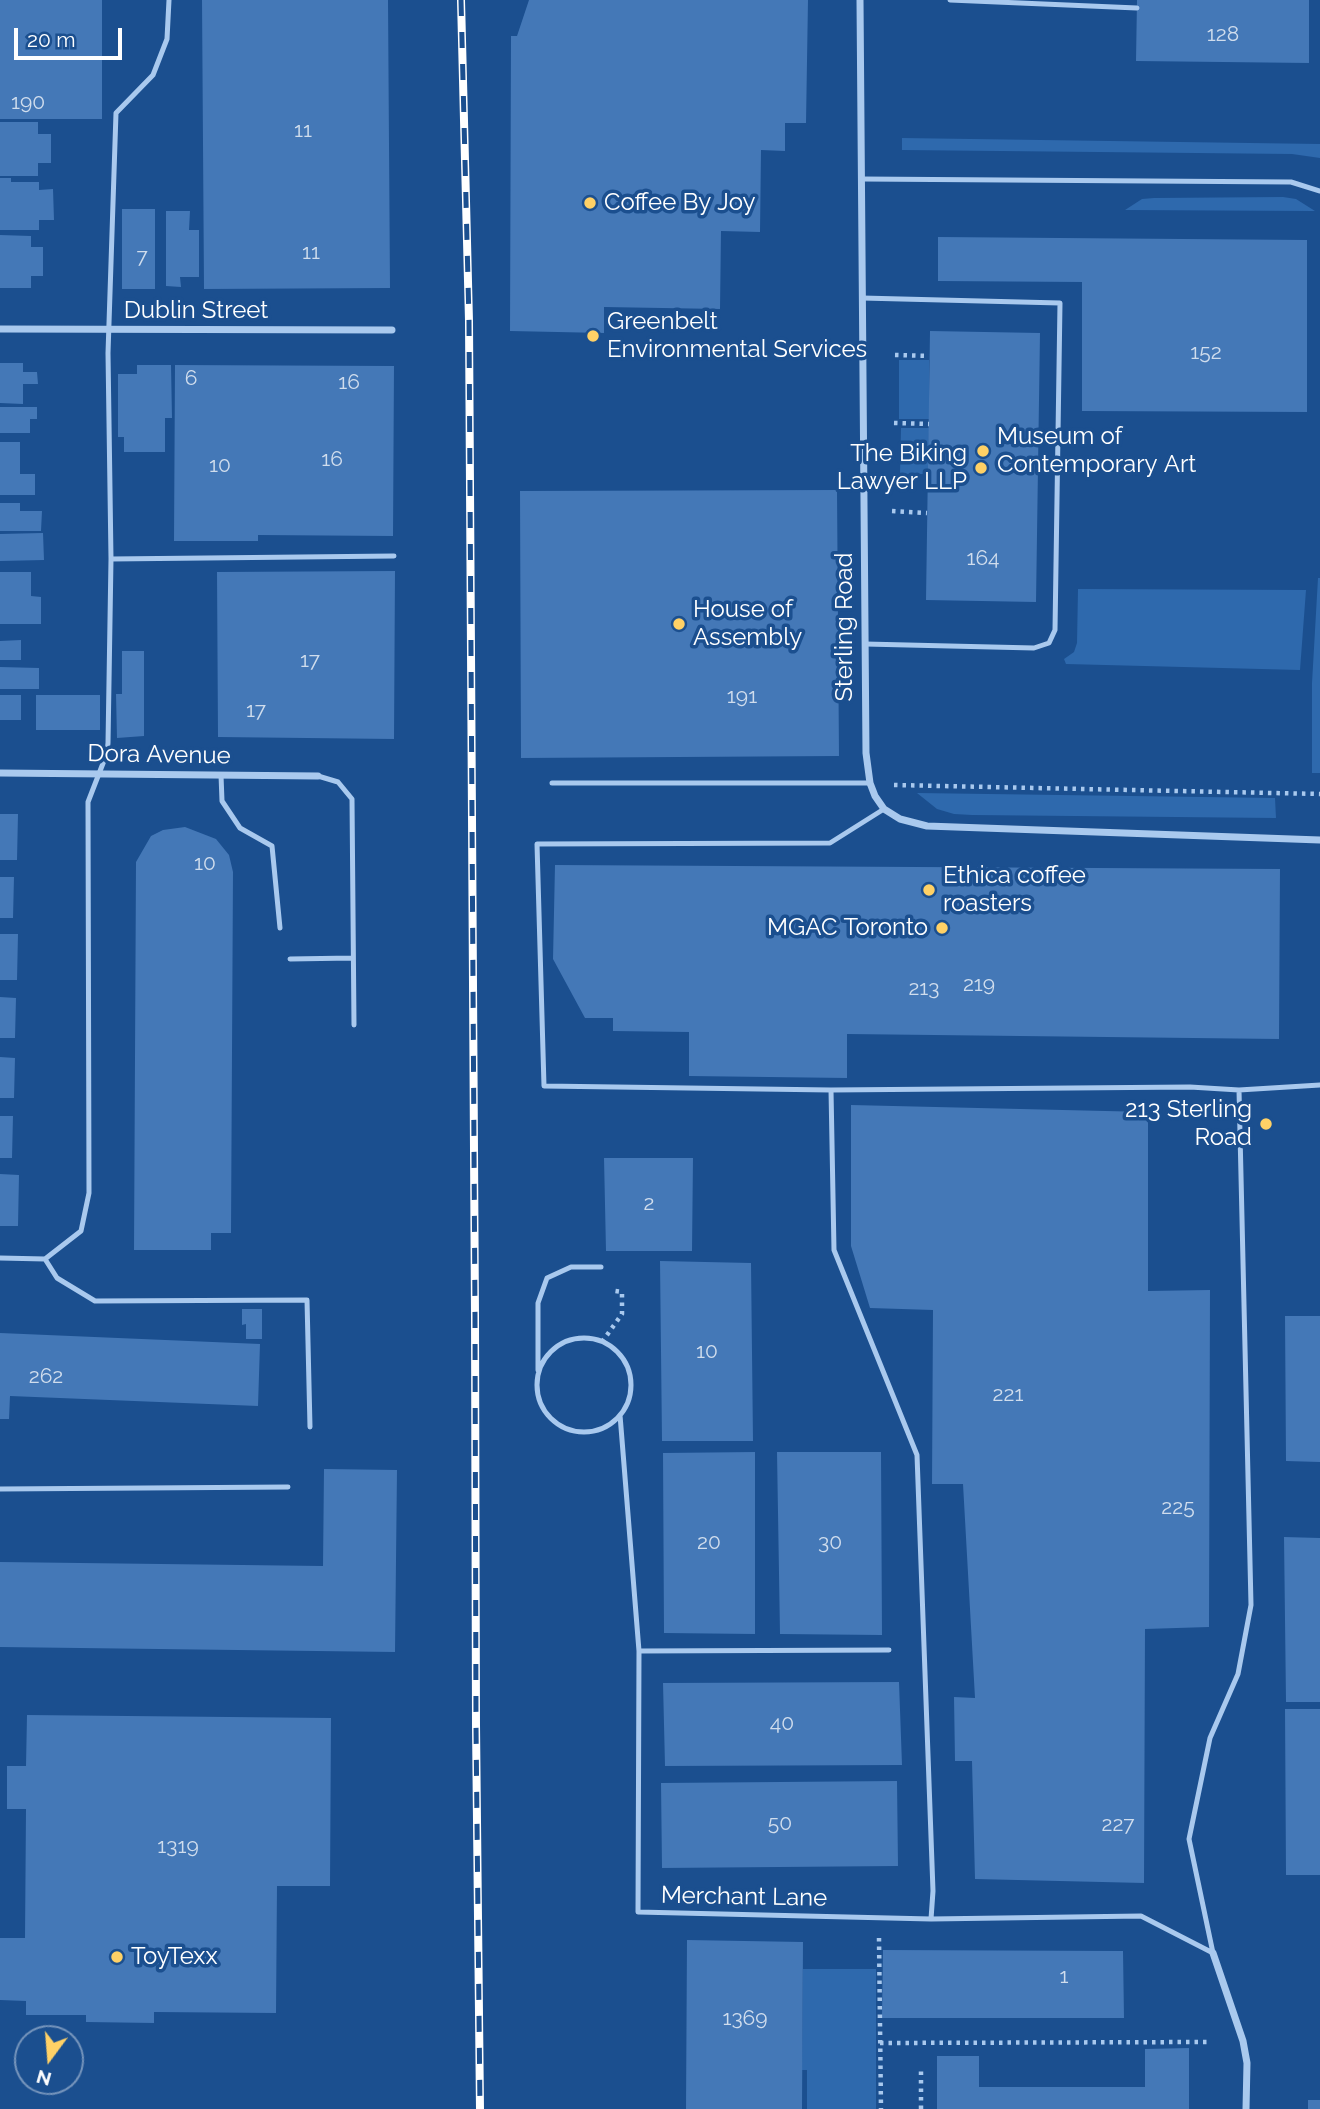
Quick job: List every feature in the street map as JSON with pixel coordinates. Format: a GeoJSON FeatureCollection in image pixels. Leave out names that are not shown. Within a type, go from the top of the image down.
{"type":"FeatureCollection","features":[{"type":"Feature","properties":{"kind":"street","name":"Sterling Road"},"geometry":{"type":"LineString","coordinates":[[860,0],[866,753],[870,783],[884,809]]}},
{"type":"Feature","properties":{"kind":"street","name":"Dublin Street"},"geometry":{"type":"LineString","coordinates":[[0,329],[392,330]]}},
{"type":"Feature","properties":{"kind":"street","name":"Dora Avenue"},"geometry":{"type":"LineString","coordinates":[[0,773],[318,776]]}},
{"type":"Feature","properties":{"kind":"street"},"geometry":{"type":"LineString","coordinates":[[884,809],[900,819],[927,826],[1320,840]]}},
{"type":"Feature","properties":{"kind":"street"},"geometry":{"type":"LineString","coordinates":[[1213,1953],[1243,2041],[1247,2063],[1246,2109]]}},
{"type":"Feature","properties":{"kind":"lane"},"geometry":{"type":"LineString","coordinates":[[0,1258],[45,1259],[81,1231],[89,1193],[88,802],[108,743],[111,559],[109,330],[116,113],[153,75],[167,39],[169,0]]}},
{"type":"Feature","properties":{"kind":"lane"},"geometry":{"type":"LineString","coordinates":[[950,0],[1137,8]]}},
{"type":"Feature","properties":{"kind":"lane"},"geometry":{"type":"LineString","coordinates":[[862,179],[1291,182],[1320,191]]}},
{"type":"Feature","properties":{"kind":"lane"},"geometry":{"type":"LineString","coordinates":[[862,298],[1060,303],[1055,630],[1049,643],[1034,648],[864,644]]}},
{"type":"Feature","properties":{"kind":"lane"},"geometry":{"type":"LineString","coordinates":[[111,559],[394,556]]}},
{"type":"Feature","properties":{"kind":"lane"},"geometry":{"type":"LineString","coordinates":[[221,775],[222,801],[240,828],[272,846],[280,928]]}},
{"type":"Feature","properties":{"kind":"lane"},"geometry":{"type":"LineString","coordinates":[[318,776],[338,782],[352,799],[354,1026]]}},
{"type":"Feature","properties":{"kind":"lane"},"geometry":{"type":"LineString","coordinates":[[552,783],[870,783]]}},
{"type":"Feature","properties":{"kind":"lane"},"geometry":{"type":"LineString","coordinates":[[884,809],[830,843],[537,844],[544,1086],[831,1090],[1189,1087],[1239,1090],[1320,1085]]}},
{"type":"Feature","properties":{"kind":"lane"},"geometry":{"type":"LineString","coordinates":[[290,959],[352,958]]}},
{"type":"Feature","properties":{"kind":"lane"},"geometry":{"type":"LineString","coordinates":[[831,1090],[834,1250],[917,1455],[932,1878],[931,1919]]}},
{"type":"Feature","properties":{"kind":"lane"},"geometry":{"type":"LineString","coordinates":[[1213,1953],[1189,1839],[1210,1738],[1238,1674],[1251,1605],[1239,1090]]}},
{"type":"Feature","properties":{"kind":"lane"},"geometry":{"type":"LineString","coordinates":[[45,1259],[57,1278],[95,1301],[307,1300],[310,1427]]}},
{"type":"Feature","properties":{"kind":"lane"},"geometry":{"type":"LineString","coordinates":[[601,1267],[571,1267],[547,1278],[538,1303],[537,1389],[541,1405],[550,1418],[562,1427],[577,1432],[593,1432],[608,1426],[620,1415]]}},
{"type":"Feature","properties":{"kind":"lane"},"geometry":{"type":"LineString","coordinates":[[538,1373],[545,1359],[556,1347],[570,1340],[602,1342]]}},
{"type":"Feature","properties":{"kind":"lane","name":"Merchant Lane"},"geometry":{"type":"LineString","coordinates":[[602,1342],[615,1350],[624,1361],[631,1389],[628,1403],[620,1415],[639,1651],[638,1912],[931,1919],[1141,1916],[1213,1953]]}},
{"type":"Feature","properties":{"kind":"lane"},"geometry":{"type":"LineString","coordinates":[[0,1489],[288,1487]]}},
{"type":"Feature","properties":{"kind":"lane"},"geometry":{"type":"LineString","coordinates":[[639,1651],[889,1650]]}},
{"type":"Feature","properties":{"kind":"path"},"geometry":{"type":"LineString","coordinates":[[895,355],[929,356]]}},
{"type":"Feature","properties":{"kind":"path"},"geometry":{"type":"LineString","coordinates":[[894,423],[929,424]]}},
{"type":"Feature","properties":{"kind":"path"},"geometry":{"type":"LineString","coordinates":[[892,512],[927,513]]}},
{"type":"Feature","properties":{"kind":"path"},"geometry":{"type":"LineString","coordinates":[[912,786],[1320,794]]}},
{"type":"Feature","properties":{"kind":"path"},"geometry":{"type":"LineString","coordinates":[[602,1342],[622,1314],[622,1292],[615,1291]]}},
{"type":"Feature","properties":{"kind":"path"},"geometry":{"type":"LineString","coordinates":[[878,1933],[881,2109]]}},
{"type":"Feature","properties":{"kind":"path"},"geometry":{"type":"LineString","coordinates":[[880,2043],[1209,2042]]}},
{"type":"Feature","properties":{"kind":"path"},"geometry":{"type":"LineString","coordinates":[[921,2069],[921,2109]]}},
{"type":"Feature","properties":{"kind":"shaded area"},"geometry":{"type":"Polygon","coordinates":[[[902,138],[1320,144],[1320,158],[1292,154],[902,150],[902,138]]]}},
{"type":"Feature","properties":{"kind":"shaded area"},"geometry":{"type":"Polygon","coordinates":[[[1154,198],[1296,199],[1315,211],[1125,210],[1142,199],[1154,198]]]}},
{"type":"Feature","properties":{"kind":"shaded area"},"geometry":{"type":"Polygon","coordinates":[[[899,360],[929,360],[929,419],[899,419],[899,360]]]}},
{"type":"Feature","properties":{"kind":"shaded area"},"geometry":{"type":"Polygon","coordinates":[[[901,428],[929,428],[928,474],[900,474],[901,428]]]}},
{"type":"Feature","properties":{"kind":"shaded area"},"geometry":{"type":"Polygon","coordinates":[[[1318,578],[1320,773],[1312,773],[1312,683],[1318,578]]]}},
{"type":"Feature","properties":{"kind":"shaded area"},"geometry":{"type":"Polygon","coordinates":[[[1078,589],[1306,590],[1300,670],[1066,664],[1064,659],[1074,652],[1077,643],[1078,589]]]}},
{"type":"Feature","properties":{"kind":"shaded area"},"geometry":{"type":"Polygon","coordinates":[[[917,793],[1275,798],[1276,818],[954,814],[937,809],[917,793]]]}},
{"type":"Feature","properties":{"kind":"shaded area"},"geometry":{"type":"Polygon","coordinates":[[[803,1969],[876,1969],[876,2109],[807,2109],[807,2070],[802,2070],[803,1969]]]}},
{"type":"Feature","properties":{"kind":"building"},"geometry":{"type":"Polygon","coordinates":[[[0,0],[102,0],[102,119],[0,119],[0,0]]]}},
{"type":"Feature","properties":{"kind":"building"},"geometry":{"type":"Polygon","coordinates":[[[202,0],[388,0],[390,288],[204,289],[202,0]]]}},
{"type":"Feature","properties":{"kind":"building"},"geometry":{"type":"Polygon","coordinates":[[[529,0],[808,0],[806,123],[785,123],[785,151],[761,150],[760,232],[721,231],[720,309],[604,307],[604,333],[510,331],[511,36],[517,36],[529,0]]]}},
{"type":"Feature","properties":{"kind":"building"},"geometry":{"type":"Polygon","coordinates":[[[1137,0],[1309,0],[1309,63],[1136,61],[1137,0]]]}},
{"type":"Feature","properties":{"kind":"building"},"geometry":{"type":"Polygon","coordinates":[[[0,122],[38,122],[38,134],[51,134],[51,163],[38,163],[38,176],[0,176],[0,122]]]}},
{"type":"Feature","properties":{"kind":"building"},"geometry":{"type":"Polygon","coordinates":[[[0,178],[11,178],[11,182],[39,182],[39,190],[53,189],[54,220],[39,220],[39,230],[0,230],[0,178]]]}},
{"type":"Feature","properties":{"kind":"building"},"geometry":{"type":"Polygon","coordinates":[[[122,209],[155,209],[155,289],[122,289],[122,209]]]}},
{"type":"Feature","properties":{"kind":"building"},"geometry":{"type":"Polygon","coordinates":[[[166,211],[190,211],[189,230],[199,230],[199,277],[180,277],[181,287],[166,286],[166,211]]]}},
{"type":"Feature","properties":{"kind":"building"},"geometry":{"type":"Polygon","coordinates":[[[0,235],[31,236],[31,247],[43,247],[43,276],[31,276],[31,288],[0,288],[0,235]]]}},
{"type":"Feature","properties":{"kind":"building"},"geometry":{"type":"Polygon","coordinates":[[[938,237],[1307,240],[1307,412],[1082,411],[1082,282],[938,281],[938,237]]]}},
{"type":"Feature","properties":{"kind":"building","name":"Museum of Contemporary Art"},"geometry":{"type":"Polygon","coordinates":[[[930,331],[1040,333],[1036,602],[926,600],[930,331]]]}},
{"type":"Feature","properties":{"kind":"building"},"geometry":{"type":"Polygon","coordinates":[[[0,363],[23,363],[23,372],[37,372],[38,384],[23,384],[23,404],[0,403],[0,363]]]}},
{"type":"Feature","properties":{"kind":"building"},"geometry":{"type":"Polygon","coordinates":[[[137,365],[171,365],[172,418],[165,418],[165,452],[124,452],[124,437],[118,437],[118,374],[137,374],[137,365]]]}},
{"type":"Feature","properties":{"kind":"building"},"geometry":{"type":"Polygon","coordinates":[[[175,365],[394,366],[393,536],[258,535],[258,541],[174,541],[175,365]]]}},
{"type":"Feature","properties":{"kind":"building"},"geometry":{"type":"Polygon","coordinates":[[[0,407],[37,407],[37,419],[30,419],[30,433],[0,433],[0,407]]]}},
{"type":"Feature","properties":{"kind":"building"},"geometry":{"type":"Polygon","coordinates":[[[0,442],[20,442],[20,474],[35,474],[35,495],[0,495],[0,442]]]}},
{"type":"Feature","properties":{"kind":"building","name":"House of Assembly"},"geometry":{"type":"Polygon","coordinates":[[[837,490],[839,756],[521,758],[520,491],[837,490]]]}},
{"type":"Feature","properties":{"kind":"building"},"geometry":{"type":"Polygon","coordinates":[[[0,503],[20,503],[20,511],[42,511],[41,531],[0,531],[0,503]]]}},
{"type":"Feature","properties":{"kind":"building"},"geometry":{"type":"Polygon","coordinates":[[[43,533],[44,560],[0,561],[0,534],[43,533]]]}},
{"type":"Feature","properties":{"kind":"building"},"geometry":{"type":"Polygon","coordinates":[[[395,571],[394,739],[218,737],[217,572],[395,571]]]}},
{"type":"Feature","properties":{"kind":"building"},"geometry":{"type":"Polygon","coordinates":[[[0,572],[31,572],[31,596],[41,597],[41,624],[0,624],[0,572]]]}},
{"type":"Feature","properties":{"kind":"building"},"geometry":{"type":"Polygon","coordinates":[[[21,640],[21,660],[0,660],[0,641],[21,640]]]}},
{"type":"Feature","properties":{"kind":"building"},"geometry":{"type":"Polygon","coordinates":[[[122,651],[144,651],[144,736],[117,738],[116,694],[122,694],[122,651]]]}},
{"type":"Feature","properties":{"kind":"building"},"geometry":{"type":"Polygon","coordinates":[[[0,667],[39,668],[39,689],[0,689],[0,667]]]}},
{"type":"Feature","properties":{"kind":"building"},"geometry":{"type":"Polygon","coordinates":[[[0,695],[21,695],[21,720],[0,720],[0,695]]]}},
{"type":"Feature","properties":{"kind":"building"},"geometry":{"type":"Polygon","coordinates":[[[36,695],[100,695],[100,730],[36,730],[36,695]]]}},
{"type":"Feature","properties":{"kind":"building"},"geometry":{"type":"Polygon","coordinates":[[[0,814],[18,814],[17,860],[0,860],[0,814]]]}},
{"type":"Feature","properties":{"kind":"building"},"geometry":{"type":"Polygon","coordinates":[[[185,827],[216,839],[229,855],[233,872],[231,1233],[211,1233],[211,1250],[134,1250],[136,862],[151,836],[163,830],[185,827]]]}},
{"type":"Feature","properties":{"kind":"building"},"geometry":{"type":"Polygon","coordinates":[[[555,865],[1280,869],[1279,1039],[847,1034],[847,1078],[689,1076],[689,1032],[613,1031],[613,1018],[585,1018],[553,959],[555,865]]]}},
{"type":"Feature","properties":{"kind":"building"},"geometry":{"type":"Polygon","coordinates":[[[0,877],[14,877],[13,918],[0,918],[0,877]]]}},
{"type":"Feature","properties":{"kind":"building"},"geometry":{"type":"Polygon","coordinates":[[[0,934],[18,934],[17,980],[0,980],[0,934]]]}},
{"type":"Feature","properties":{"kind":"building"},"geometry":{"type":"Polygon","coordinates":[[[0,997],[16,998],[15,1038],[0,1038],[0,997]]]}},
{"type":"Feature","properties":{"kind":"building"},"geometry":{"type":"Polygon","coordinates":[[[0,1057],[15,1058],[14,1098],[0,1098],[0,1057]]]}},
{"type":"Feature","properties":{"kind":"building"},"geometry":{"type":"Polygon","coordinates":[[[851,1105],[1148,1112],[1148,1291],[1210,1290],[1209,1627],[1145,1629],[1144,1883],[975,1879],[972,1761],[955,1761],[954,1697],[975,1698],[963,1484],[932,1484],[933,1310],[870,1308],[851,1246],[851,1105]]]}},
{"type":"Feature","properties":{"kind":"building"},"geometry":{"type":"Polygon","coordinates":[[[0,1116],[13,1116],[12,1158],[0,1158],[0,1116]]]}},
{"type":"Feature","properties":{"kind":"building"},"geometry":{"type":"Polygon","coordinates":[[[604,1158],[693,1158],[692,1251],[606,1251],[604,1158]]]}},
{"type":"Feature","properties":{"kind":"building"},"geometry":{"type":"Polygon","coordinates":[[[0,1174],[19,1175],[18,1226],[0,1226],[0,1174]]]}},
{"type":"Feature","properties":{"kind":"building"},"geometry":{"type":"Polygon","coordinates":[[[660,1261],[751,1263],[753,1441],[662,1441],[660,1261]]]}},
{"type":"Feature","properties":{"kind":"building"},"geometry":{"type":"Polygon","coordinates":[[[242,1309],[262,1309],[262,1339],[246,1339],[246,1324],[242,1325],[242,1309]]]}},
{"type":"Feature","properties":{"kind":"building"},"geometry":{"type":"Polygon","coordinates":[[[1285,1316],[1320,1316],[1320,1462],[1286,1461],[1285,1316]]]}},
{"type":"Feature","properties":{"kind":"building"},"geometry":{"type":"Polygon","coordinates":[[[0,1333],[260,1344],[258,1406],[10,1396],[9,1419],[0,1419],[0,1333]]]}},
{"type":"Feature","properties":{"kind":"building"},"geometry":{"type":"Polygon","coordinates":[[[755,1452],[755,1634],[664,1633],[663,1453],[755,1452]]]}},
{"type":"Feature","properties":{"kind":"building"},"geometry":{"type":"Polygon","coordinates":[[[777,1452],[881,1452],[882,1635],[780,1634],[777,1452]]]}},
{"type":"Feature","properties":{"kind":"building"},"geometry":{"type":"Polygon","coordinates":[[[324,1469],[397,1470],[395,1652],[0,1647],[0,1562],[323,1566],[324,1469]]]}},
{"type":"Feature","properties":{"kind":"building"},"geometry":{"type":"Polygon","coordinates":[[[1284,1537],[1320,1538],[1320,1702],[1286,1702],[1284,1537]]]}},
{"type":"Feature","properties":{"kind":"building"},"geometry":{"type":"Polygon","coordinates":[[[899,1682],[902,1765],[665,1766],[663,1683],[899,1682]]]}},
{"type":"Feature","properties":{"kind":"building"},"geometry":{"type":"Polygon","coordinates":[[[1285,1709],[1320,1709],[1320,1875],[1286,1875],[1285,1709]]]}},
{"type":"Feature","properties":{"kind":"building"},"geometry":{"type":"Polygon","coordinates":[[[27,1715],[331,1718],[330,1886],[277,1886],[276,2013],[154,2012],[154,2023],[86,2022],[86,2015],[26,2015],[26,2001],[0,2000],[0,1938],[25,1938],[26,1809],[7,1809],[7,1766],[26,1766],[27,1715]]]}},
{"type":"Feature","properties":{"kind":"building"},"geometry":{"type":"Polygon","coordinates":[[[897,1781],[898,1866],[662,1868],[661,1783],[897,1781]]]}},
{"type":"Feature","properties":{"kind":"building"},"geometry":{"type":"Polygon","coordinates":[[[687,1940],[803,1942],[802,2109],[686,2109],[687,1940]]]}},
{"type":"Feature","properties":{"kind":"building"},"geometry":{"type":"Polygon","coordinates":[[[883,1950],[1123,1951],[1124,2018],[882,2018],[883,1950]]]}},
{"type":"Feature","properties":{"kind":"building"},"geometry":{"type":"Polygon","coordinates":[[[1189,2048],[1189,2109],[937,2109],[937,2056],[979,2056],[979,2087],[1145,2087],[1145,2049],[1189,2048]]]}},
{"type":"Feature","properties":{"kind":"building"},"geometry":{"type":"Polygon","coordinates":[[[1308,2100],[1320,2100],[1320,2109],[1308,2109],[1308,2100]]]}},
{"type":"Feature","properties":{"kind":"railway"},"geometry":{"type":"LineString","coordinates":[[461,0],[469,321],[480,2109]]}},
{"type":"Feature","properties":{"kind":"place","name":"Coffee By Joy"},"geometry":{"type":"Point","coordinates":[590,203]}},
{"type":"Feature","properties":{"kind":"place","name":"Greenbelt Environmental Services"},"geometry":{"type":"Point","coordinates":[593,336]}},
{"type":"Feature","properties":{"kind":"place","name":"Museum of Contemporary Art"},"geometry":{"type":"Point","coordinates":[983,451]}},
{"type":"Feature","properties":{"kind":"place","name":"The Biking Lawyer LLP"},"geometry":{"type":"Point","coordinates":[981,468]}},
{"type":"Feature","properties":{"kind":"place","name":"House of Assembly"},"geometry":{"type":"Point","coordinates":[679,624]}},
{"type":"Feature","properties":{"kind":"place","name":"Ethica coffee roasters"},"geometry":{"type":"Point","coordinates":[929,890]}},
{"type":"Feature","properties":{"kind":"place","name":"MGAC Toronto"},"geometry":{"type":"Point","coordinates":[942,928]}},
{"type":"Feature","properties":{"kind":"place","name":"213 Sterling Road"},"geometry":{"type":"Point","coordinates":[1266,1124]}},
{"type":"Feature","properties":{"kind":"place","name":"ToyTexx"},"geometry":{"type":"Point","coordinates":[117,1957]}}]}
